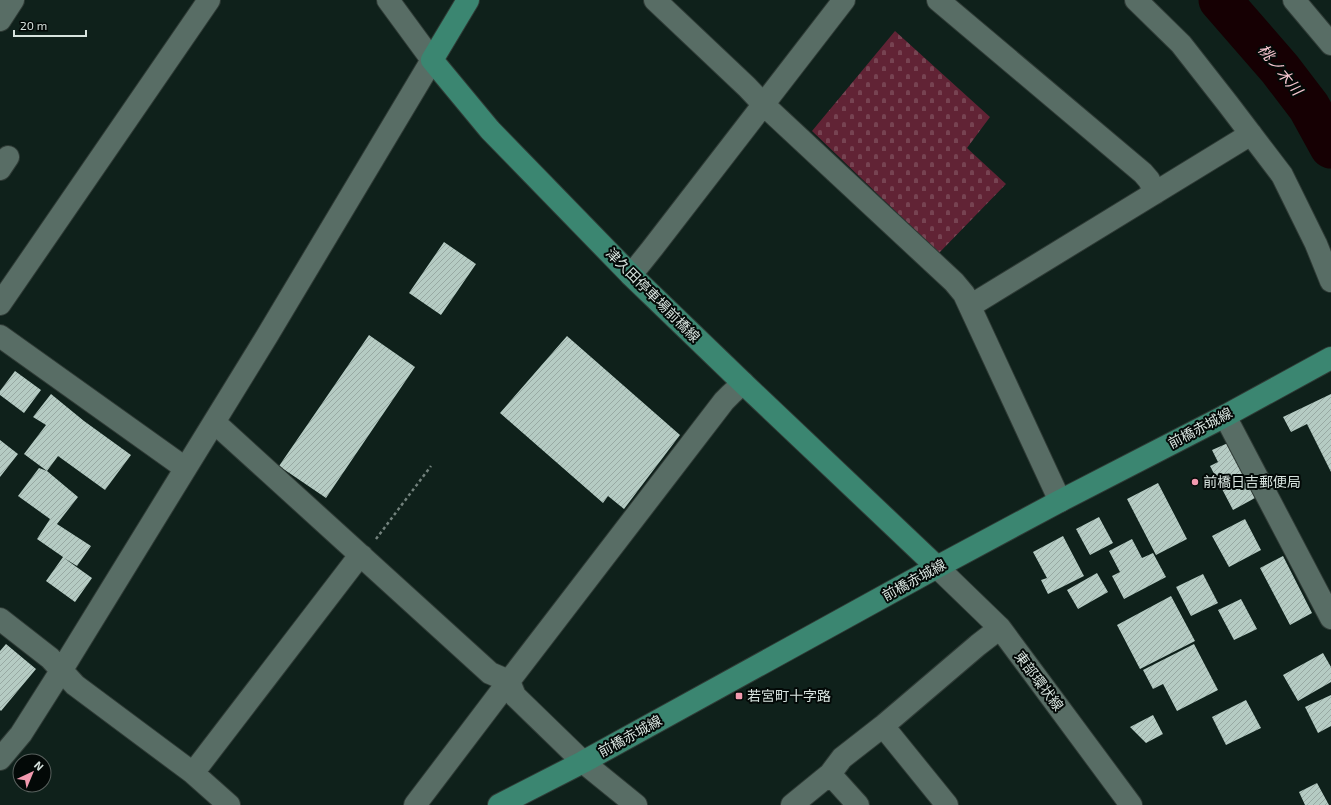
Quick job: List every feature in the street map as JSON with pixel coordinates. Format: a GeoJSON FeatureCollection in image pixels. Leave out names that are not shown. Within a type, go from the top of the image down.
{"type":"FeatureCollection","features":[{"type":"Feature","properties":{"kind":"main road"},"geometry":{"type":"LineString","coordinates":[[432,60],[468,0]]}},
{"type":"Feature","properties":{"kind":"main road","name":"津久田停車場前橋線"},"geometry":{"type":"LineString","coordinates":[[432,60],[490,130],[630,275],[937,567]]}},
{"type":"Feature","properties":{"kind":"main road","name":"前橋赤城線"},"geometry":{"type":"LineString","coordinates":[[499,805],[583,762],[937,567],[1060,501],[1225,416],[1331,358]]}},
{"type":"Feature","properties":{"kind":"street"},"geometry":{"type":"LineString","coordinates":[[0,20],[13,0]]}},
{"type":"Feature","properties":{"kind":"street"},"geometry":{"type":"LineString","coordinates":[[0,304],[209,0]]}},
{"type":"Feature","properties":{"kind":"street"},"geometry":{"type":"LineString","coordinates":[[0,758],[21,734],[61,671],[267,336],[432,60],[388,0]]}},
{"type":"Feature","properties":{"kind":"street"},"geometry":{"type":"LineString","coordinates":[[655,0],[764,105],[954,282],[964,294],[1060,501]]}},
{"type":"Feature","properties":{"kind":"street"},"geometry":{"type":"LineString","coordinates":[[630,275],[764,105],[844,0]]}},
{"type":"Feature","properties":{"kind":"street"},"geometry":{"type":"LineString","coordinates":[[938,0],[1143,173],[1149,180],[1154,193]]}},
{"type":"Feature","properties":{"kind":"street"},"geometry":{"type":"LineString","coordinates":[[1136,0],[1182,44],[1282,175],[1316,244],[1331,281]]}},
{"type":"Feature","properties":{"kind":"street"},"geometry":{"type":"LineString","coordinates":[[1294,0],[1331,44]]}},
{"type":"Feature","properties":{"kind":"street"},"geometry":{"type":"LineString","coordinates":[[970,306],[1251,134]]}},
{"type":"Feature","properties":{"kind":"street"},"geometry":{"type":"LineString","coordinates":[[0,336],[185,468]]}},
{"type":"Feature","properties":{"kind":"street"},"geometry":{"type":"LineString","coordinates":[[415,805],[724,401],[743,383]]}},
{"type":"Feature","properties":{"kind":"street"},"geometry":{"type":"LineString","coordinates":[[1225,416],[1331,618]]}},
{"type":"Feature","properties":{"kind":"street"},"geometry":{"type":"LineString","coordinates":[[214,422],[490,673],[509,681],[515,696],[583,762],[636,805]]}},
{"type":"Feature","properties":{"kind":"street"},"geometry":{"type":"LineString","coordinates":[[193,773],[354,563],[362,556]]}},
{"type":"Feature","properties":{"kind":"street","name":"東部環状線"},"geometry":{"type":"LineString","coordinates":[[937,567],[1000,628],[1131,805]]}},
{"type":"Feature","properties":{"kind":"street"},"geometry":{"type":"LineString","coordinates":[[0,619],[50,658],[75,685],[193,773],[229,805]]}},
{"type":"Feature","properties":{"kind":"street"},"geometry":{"type":"LineString","coordinates":[[792,805],[830,774],[842,758],[883,726],[1000,628]]}},
{"type":"Feature","properties":{"kind":"street"},"geometry":{"type":"LineString","coordinates":[[883,726],[947,805]]}},
{"type":"Feature","properties":{"kind":"street"},"geometry":{"type":"LineString","coordinates":[[830,774],[858,805]]}},
{"type":"Feature","properties":{"kind":"path"},"geometry":{"type":"LineString","coordinates":[[362,556],[431,466]]}},
{"type":"Feature","properties":{"kind":"green space"},"geometry":{"type":"Polygon","coordinates":[[[895,31],[990,117],[967,148],[1006,184],[939,253],[812,131],[895,31]]]}},
{"type":"Feature","properties":{"kind":"building"},"geometry":{"type":"Polygon","coordinates":[[[444,242],[476,264],[441,315],[409,293],[444,242]]]}},
{"type":"Feature","properties":{"kind":"building"},"geometry":{"type":"Polygon","coordinates":[[[369,335],[415,367],[326,498],[279,466],[369,335]]]}},
{"type":"Feature","properties":{"kind":"building"},"geometry":{"type":"Polygon","coordinates":[[[567,336],[680,435],[624,509],[608,496],[603,503],[500,413],[567,336]]]}},
{"type":"Feature","properties":{"kind":"building"},"geometry":{"type":"Polygon","coordinates":[[[15,371],[41,390],[24,413],[0,395],[0,391],[15,371]]]}},
{"type":"Feature","properties":{"kind":"building"},"geometry":{"type":"Polygon","coordinates":[[[51,394],[84,421],[131,455],[105,490],[58,456],[47,471],[24,454],[46,425],[33,417],[51,394]]]}},
{"type":"Feature","properties":{"kind":"building"},"geometry":{"type":"Polygon","coordinates":[[[1331,394],[1331,472],[1307,424],[1291,432],[1283,417],[1331,394]]]}},
{"type":"Feature","properties":{"kind":"building"},"geometry":{"type":"Polygon","coordinates":[[[0,440],[18,454],[0,477],[0,440]]]}},
{"type":"Feature","properties":{"kind":"building"},"geometry":{"type":"Polygon","coordinates":[[[1228,443],[1255,498],[1233,510],[1210,466],[1218,462],[1212,450],[1228,443]]]}},
{"type":"Feature","properties":{"kind":"building"},"geometry":{"type":"Polygon","coordinates":[[[39,468],[47,471],[78,497],[57,524],[91,546],[77,566],[64,558],[92,578],[75,602],[46,581],[63,557],[37,539],[50,519],[18,496],[39,468]]]}},
{"type":"Feature","properties":{"kind":"building"},"geometry":{"type":"Polygon","coordinates":[[[1158,483],[1187,539],[1156,555],[1127,499],[1158,483]]]}},
{"type":"Feature","properties":{"kind":"building"},"geometry":{"type":"Polygon","coordinates":[[[1099,517],[1113,543],[1090,555],[1076,529],[1099,517]]]}},
{"type":"Feature","properties":{"kind":"building"},"geometry":{"type":"Polygon","coordinates":[[[1245,519],[1261,550],[1229,567],[1212,536],[1245,519]]]}},
{"type":"Feature","properties":{"kind":"building"},"geometry":{"type":"Polygon","coordinates":[[[1063,536],[1084,576],[1048,594],[1041,580],[1047,578],[1033,552],[1063,536]]]}},
{"type":"Feature","properties":{"kind":"building"},"geometry":{"type":"Polygon","coordinates":[[[1132,539],[1142,558],[1153,553],[1166,577],[1124,599],[1112,576],[1120,572],[1109,551],[1132,539]]]}},
{"type":"Feature","properties":{"kind":"building"},"geometry":{"type":"Polygon","coordinates":[[[1283,556],[1312,613],[1290,625],[1260,568],[1283,556]]]}},
{"type":"Feature","properties":{"kind":"building"},"geometry":{"type":"Polygon","coordinates":[[[1097,573],[1108,592],[1078,609],[1067,590],[1097,573]]]}},
{"type":"Feature","properties":{"kind":"building"},"geometry":{"type":"Polygon","coordinates":[[[1203,574],[1218,603],[1191,616],[1176,587],[1203,574]]]}},
{"type":"Feature","properties":{"kind":"building"},"geometry":{"type":"Polygon","coordinates":[[[1171,596],[1195,641],[1140,669],[1117,625],[1171,596]]]}},
{"type":"Feature","properties":{"kind":"building"},"geometry":{"type":"Polygon","coordinates":[[[1241,599],[1257,629],[1234,640],[1218,610],[1241,599]]]}},
{"type":"Feature","properties":{"kind":"building"},"geometry":{"type":"Polygon","coordinates":[[[6,644],[36,669],[1,711],[0,651],[6,644]]]}},
{"type":"Feature","properties":{"kind":"building"},"geometry":{"type":"Polygon","coordinates":[[[1194,644],[1218,690],[1177,711],[1163,684],[1153,689],[1143,670],[1194,644]]]}},
{"type":"Feature","properties":{"kind":"building"},"geometry":{"type":"Polygon","coordinates":[[[1323,653],[1331,667],[1331,682],[1298,701],[1283,675],[1323,653]]]}},
{"type":"Feature","properties":{"kind":"building"},"geometry":{"type":"Polygon","coordinates":[[[1331,695],[1331,726],[1318,733],[1305,707],[1331,695]]]}},
{"type":"Feature","properties":{"kind":"building"},"geometry":{"type":"Polygon","coordinates":[[[1246,700],[1261,728],[1226,745],[1212,717],[1246,700]]]}},
{"type":"Feature","properties":{"kind":"building"},"geometry":{"type":"Polygon","coordinates":[[[1153,715],[1163,734],[1146,743],[1130,727],[1153,715]]]}},
{"type":"Feature","properties":{"kind":"building"},"geometry":{"type":"Polygon","coordinates":[[[1317,783],[1329,805],[1305,805],[1299,792],[1317,783]]]}},
{"type":"Feature","properties":{"kind":"waterway","name":"桃ノ木川"},"geometry":{"type":"LineString","coordinates":[[1220,0],[1280,69],[1309,107],[1331,147]]}},
{"type":"Feature","properties":{"kind":"place","name":"前橋日吉郵便局"},"geometry":{"type":"Point","coordinates":[1195,482]}},
{"type":"Feature","properties":{"kind":"place","name":"若宮町十字路"},"geometry":{"type":"Point","coordinates":[739,696]}}]}
